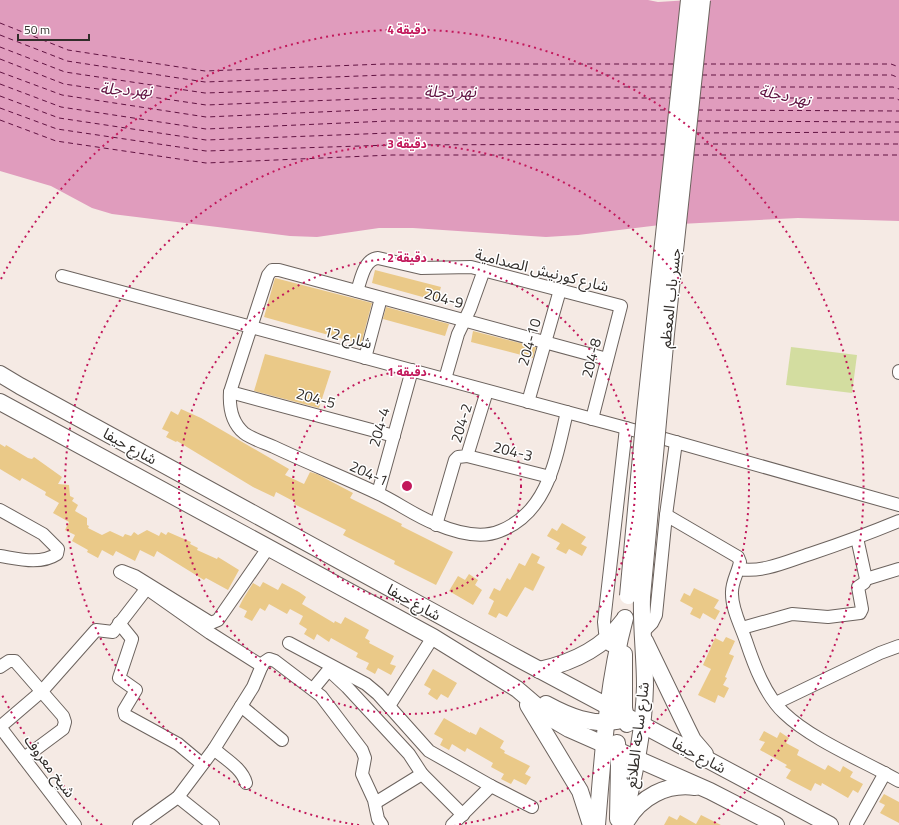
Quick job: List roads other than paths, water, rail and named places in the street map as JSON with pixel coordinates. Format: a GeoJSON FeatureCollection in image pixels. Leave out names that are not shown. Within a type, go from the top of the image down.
{"type":"FeatureCollection","features":[{"type":"Feature","properties":{"kind":"main road","name":"جسر باب المعظم"},"geometry":{"type":"LineString","coordinates":[[635,597],[645,413],[689,0]]}},
{"type":"Feature","properties":{"kind":"main road","name":"جسر باب المعظم"},"geometry":{"type":"LineString","coordinates":[[635,597],[702,0]]}},
{"type":"Feature","properties":{"kind":"main road","name":"شارع حيفا"},"geometry":{"type":"LineString","coordinates":[[0,374],[591,698],[620,718],[679,744],[830,825]]}},
{"type":"Feature","properties":{"kind":"main road","name":"شارع حيفا"},"geometry":{"type":"LineString","coordinates":[[0,402],[433,638],[517,688],[552,719],[569,729],[611,750],[637,748],[654,767],[704,788],[776,825]]}},
{"type":"Feature","properties":{"kind":"main road","name":"شارع ساحه الطلائع"},"geometry":{"type":"LineString","coordinates":[[597,825],[611,750],[620,718],[620,658],[626,618],[635,597]]}},
{"type":"Feature","properties":{"kind":"main road","name":"شارع ساحه الطلائع"},"geometry":{"type":"LineString","coordinates":[[620,718],[644,706],[645,685],[642,633],[635,597]]}},
{"type":"Feature","properties":{"kind":"main road"},"geometry":{"type":"LineString","coordinates":[[539,670],[558,666],[574,659],[607,638],[626,618]]}},
{"type":"Feature","properties":{"kind":"main road"},"geometry":{"type":"LineString","coordinates":[[642,633],[693,740],[714,762]]}},
{"type":"Feature","properties":{"kind":"main road"},"geometry":{"type":"LineString","coordinates":[[517,688],[571,716],[586,721],[620,718]]}},
{"type":"Feature","properties":{"kind":"main road"},"geometry":{"type":"LineString","coordinates":[[517,688],[556,748],[580,791],[591,825]]}},
{"type":"Feature","properties":{"kind":"main road","name":"شارع ساحه الطلائع"},"geometry":{"type":"LineString","coordinates":[[620,718],[637,748],[624,825]]}},
{"type":"Feature","properties":{"kind":"main road"},"geometry":{"type":"LineString","coordinates":[[637,748],[656,740],[679,744]]}},
{"type":"Feature","properties":{"kind":"main road"},"geometry":{"type":"LineString","coordinates":[[611,750],[618,825]]}},
{"type":"Feature","properties":{"kind":"main road"},"geometry":{"type":"LineString","coordinates":[[624,825],[640,804],[654,793],[672,787],[690,786],[704,788]]}},
{"type":"Feature","properties":{"kind":"street","name":"شارع كورنيش الصدامية"},"geometry":{"type":"LineString","coordinates":[[357,291],[368,262],[372,258],[378,258],[421,268],[471,267],[621,306]]}},
{"type":"Feature","properties":{"kind":"street","name":"204-9"},"geometry":{"type":"LineString","coordinates":[[272,270],[279,270],[607,359]]}},
{"type":"Feature","properties":{"kind":"street","name":"204-1"},"geometry":{"type":"LineString","coordinates":[[272,270],[268,275],[230,392],[229,409],[235,422],[244,433],[314,466],[378,493],[436,524],[482,536],[501,531],[519,520],[539,501],[550,477],[567,412]]}},
{"type":"Feature","properties":{"kind":"street"},"geometry":{"type":"LineString","coordinates":[[445,379],[464,320],[470,309],[484,270]]}},
{"type":"Feature","properties":{"kind":"street","name":"شارع 12"},"geometry":{"type":"LineString","coordinates":[[62,276],[626,428],[899,505]]}},
{"type":"Feature","properties":{"kind":"street","name":"204-10"},"geometry":{"type":"LineString","coordinates":[[528,402],[560,290]]}},
{"type":"Feature","properties":{"kind":"street"},"geometry":{"type":"LineString","coordinates":[[365,358],[381,298]]}},
{"type":"Feature","properties":{"kind":"street","name":"204-8"},"geometry":{"type":"LineString","coordinates":[[592,419],[621,306]]}},
{"type":"Feature","properties":{"kind":"street","name":"204-4"},"geometry":{"type":"LineString","coordinates":[[378,493],[412,370]]}},
{"type":"Feature","properties":{"kind":"street","name":"204-2"},"geometry":{"type":"LineString","coordinates":[[436,524],[455,460],[458,457],[468,456],[487,391]]}},
{"type":"Feature","properties":{"kind":"street","name":"204-5"},"geometry":{"type":"LineString","coordinates":[[230,392],[394,436]]}},
{"type":"Feature","properties":{"kind":"street"},"geometry":{"type":"LineString","coordinates":[[620,658],[607,638],[604,622],[626,428]]}},
{"type":"Feature","properties":{"kind":"street"},"geometry":{"type":"LineString","coordinates":[[642,633],[652,623],[656,615],[666,515],[676,442]]}},
{"type":"Feature","properties":{"kind":"street","name":"204-3"},"geometry":{"type":"LineString","coordinates":[[468,456],[550,477]]}},
{"type":"Feature","properties":{"kind":"street"},"geometry":{"type":"LineString","coordinates":[[0,510],[43,534],[58,549],[57,554],[45,560],[35,561],[0,556]]}},
{"type":"Feature","properties":{"kind":"street"},"geometry":{"type":"LineString","coordinates":[[666,515],[738,557],[740,562],[739,569],[733,582],[732,594],[742,628],[762,681],[776,704],[783,712],[797,724],[899,781]]}},
{"type":"Feature","properties":{"kind":"street"},"geometry":{"type":"LineString","coordinates":[[739,569],[749,571],[781,564],[857,538],[899,521]]}},
{"type":"Feature","properties":{"kind":"street"},"geometry":{"type":"LineString","coordinates":[[742,628],[792,614],[828,617],[857,614],[862,609],[858,587],[864,583],[866,578],[857,538]]}},
{"type":"Feature","properties":{"kind":"street"},"geometry":{"type":"LineString","coordinates":[[262,666],[210,633],[147,588],[124,576],[120,571],[135,576],[211,623],[218,620],[268,548]]}},
{"type":"Feature","properties":{"kind":"street"},"geometry":{"type":"LineString","coordinates":[[866,578],[899,569]]}},
{"type":"Feature","properties":{"kind":"street"},"geometry":{"type":"LineString","coordinates":[[0,727],[42,691],[96,630],[100,629],[111,633],[147,588]]}},
{"type":"Feature","properties":{"kind":"street"},"geometry":{"type":"LineString","coordinates":[[119,623],[132,639],[119,678],[136,690],[124,710],[125,715],[178,744],[202,764]]}},
{"type":"Feature","properties":{"kind":"street"},"geometry":{"type":"LineString","coordinates":[[388,706],[433,638]]}},
{"type":"Feature","properties":{"kind":"street"},"geometry":{"type":"LineString","coordinates":[[289,643],[366,684],[429,751],[532,807]]}},
{"type":"Feature","properties":{"kind":"street"},"geometry":{"type":"LineString","coordinates":[[776,704],[880,653],[899,646]]}},
{"type":"Feature","properties":{"kind":"street"},"geometry":{"type":"LineString","coordinates":[[139,825],[178,797],[214,749],[253,687],[265,660],[272,659],[312,689],[327,703],[365,754],[362,774],[375,803],[378,819],[382,825]]}},
{"type":"Feature","properties":{"kind":"street"},"geometry":{"type":"LineString","coordinates":[[0,667],[9,661],[15,661],[63,716],[65,722],[63,729],[24,758]]}},
{"type":"Feature","properties":{"kind":"street"},"geometry":{"type":"LineString","coordinates":[[312,689],[327,672],[332,673],[396,739],[422,774],[463,815]]}},
{"type":"Feature","properties":{"kind":"street"},"geometry":{"type":"LineString","coordinates":[[241,706],[282,740]]}},
{"type":"Feature","properties":{"kind":"street","name":"شیخ معروف"},"geometry":{"type":"LineString","coordinates":[[0,727],[75,825]]}},
{"type":"Feature","properties":{"kind":"street"},"geometry":{"type":"LineString","coordinates":[[214,749],[244,776],[246,783]]}},
{"type":"Feature","properties":{"kind":"street"},"geometry":{"type":"LineString","coordinates":[[856,825],[885,773]]}},
{"type":"Feature","properties":{"kind":"street"},"geometry":{"type":"LineString","coordinates":[[375,803],[422,774]]}},
{"type":"Feature","properties":{"kind":"street"},"geometry":{"type":"LineString","coordinates":[[452,825],[491,786]]}},
{"type":"Feature","properties":{"kind":"street"},"geometry":{"type":"LineString","coordinates":[[178,797],[213,825]]}},
{"type":"Feature","properties":{"kind":"water","name":"نهر دجلة"},"geometry":{"type":"Polygon","coordinates":[[[0,0],[648,0],[658,2],[690,0],[899,0],[899,221],[798,218],[660,225],[578,235],[546,237],[413,228],[379,228],[317,237],[290,236],[112,214],[92,208],[51,186],[0,171],[0,0]]]}}]}
